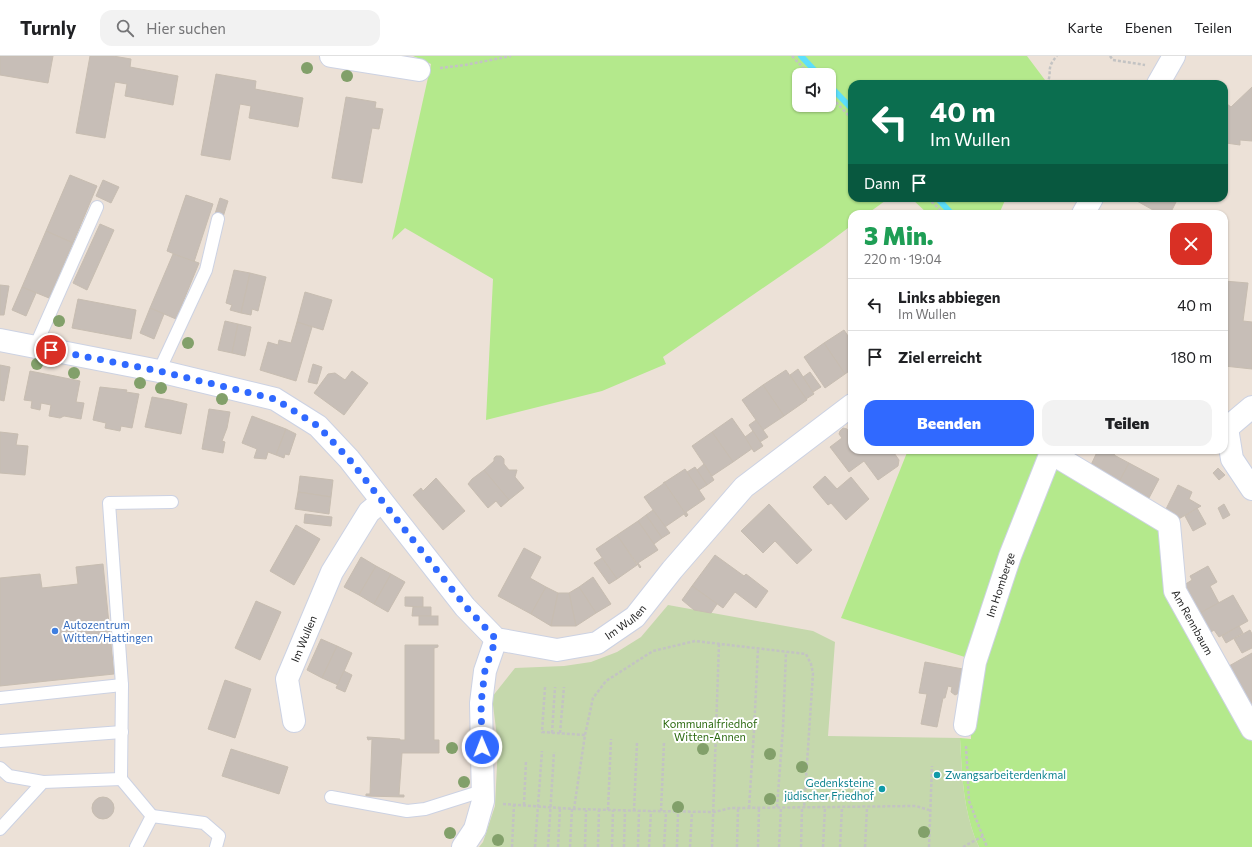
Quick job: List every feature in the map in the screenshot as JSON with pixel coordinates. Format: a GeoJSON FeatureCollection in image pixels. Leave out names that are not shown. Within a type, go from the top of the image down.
{"type":"FeatureCollection","features":[{"type":"Feature","properties":{"kind":"street"},"geometry":{"type":"LineString","coordinates":[[331,56],[419,70]]}},
{"type":"Feature","properties":{"kind":"street"},"geometry":{"type":"LineString","coordinates":[[1160,79],[1174,56]]}},
{"type":"Feature","properties":{"kind":"street"},"geometry":{"type":"LineString","coordinates":[[0,340],[159,371],[275,399],[318,426],[349,459],[466,607],[496,639],[485,670],[481,703],[483,796],[475,828],[463,847]]}},
{"type":"Feature","properties":{"kind":"street"},"geometry":{"type":"LineString","coordinates":[[1228,425],[1252,407]]}},
{"type":"Feature","properties":{"kind":"street","name":"Im Wullen"},"geometry":{"type":"LineString","coordinates":[[496,639],[557,650],[597,643],[635,617],[672,570],[744,487],[848,409]]}},
{"type":"Feature","properties":{"kind":"street"},"geometry":{"type":"LineString","coordinates":[[1228,438],[1232,459],[1252,488]]}},
{"type":"Feature","properties":{"kind":"street","name":"Im Homberge"},"geometry":{"type":"LineString","coordinates":[[965,725],[975,662],[1010,556],[1050,454]]}},
{"type":"Feature","properties":{"kind":"street","name":"Am Rennbaum"},"geometry":{"type":"LineString","coordinates":[[1056,454],[1169,524],[1175,591],[1252,729]]}},
{"type":"Feature","properties":{"kind":"street","name":"Im Wullen"},"geometry":{"type":"LineString","coordinates":[[294,721],[287,679],[332,572],[370,512],[382,502]]}},
{"type":"Feature","properties":{"kind":"lane"},"geometry":{"type":"LineString","coordinates":[[35,347],[98,207]]}},
{"type":"Feature","properties":{"kind":"lane"},"geometry":{"type":"LineString","coordinates":[[159,371],[206,270],[218,219]]}},
{"type":"Feature","properties":{"kind":"lane"},"geometry":{"type":"LineString","coordinates":[[172,502],[109,503],[122,685],[121,779],[152,816],[204,823],[219,836],[216,847]]}},
{"type":"Feature","properties":{"kind":"lane"},"geometry":{"type":"LineString","coordinates":[[0,698],[122,685]]}},
{"type":"Feature","properties":{"kind":"lane"},"geometry":{"type":"LineString","coordinates":[[0,741],[122,732]]}},
{"type":"Feature","properties":{"kind":"lane"},"geometry":{"type":"LineString","coordinates":[[0,768],[9,776],[43,782],[121,779]]}},
{"type":"Feature","properties":{"kind":"lane"},"geometry":{"type":"LineString","coordinates":[[0,829],[43,782]]}},
{"type":"Feature","properties":{"kind":"lane"},"geometry":{"type":"LineString","coordinates":[[331,797],[407,811],[425,809],[470,794],[483,796]]}},
{"type":"Feature","properties":{"kind":"lane"},"geometry":{"type":"LineString","coordinates":[[136,847],[152,816]]}},
{"type":"Feature","properties":{"kind":"path"},"geometry":{"type":"LineString","coordinates":[[419,70],[465,65],[511,56]]}},
{"type":"Feature","properties":{"kind":"path"},"geometry":{"type":"LineString","coordinates":[[792,56],[803,68]]}},
{"type":"Feature","properties":{"kind":"path"},"geometry":{"type":"LineString","coordinates":[[1049,80],[1050,65],[1056,56]]}},
{"type":"Feature","properties":{"kind":"path"},"geometry":{"type":"LineString","coordinates":[[1110,56],[1113,60],[1146,66],[1160,79]]}},
{"type":"Feature","properties":{"kind":"path"},"geometry":{"type":"LineString","coordinates":[[836,102],[848,115]]}},
{"type":"Feature","properties":{"kind":"path"},"geometry":{"type":"LineString","coordinates":[[932,202],[940,210]]}},
{"type":"Feature","properties":{"kind":"path"},"geometry":{"type":"LineString","coordinates":[[570,847],[573,809],[585,735],[593,698],[606,680],[653,651],[695,641],[806,654],[811,664],[813,673],[801,847]]}},
{"type":"Feature","properties":{"kind":"path"},"geometry":{"type":"LineString","coordinates":[[712,847],[720,643]]}},
{"type":"Feature","properties":{"kind":"path"},"geometry":{"type":"LineString","coordinates":[[749,808],[758,648]]}},
{"type":"Feature","properties":{"kind":"path"},"geometry":{"type":"LineString","coordinates":[[777,808],[783,728],[786,652]]}},
{"type":"Feature","properties":{"kind":"path"},"geometry":{"type":"LineString","coordinates":[[545,686],[542,732],[585,735]]}},
{"type":"Feature","properties":{"kind":"path"},"geometry":{"type":"LineString","coordinates":[[552,733],[555,687]]}},
{"type":"Feature","properties":{"kind":"path"},"geometry":{"type":"LineString","coordinates":[[560,734],[564,687]]}},
{"type":"Feature","properties":{"kind":"path"},"geometry":{"type":"LineString","coordinates":[[965,725],[969,801],[987,847]]}},
{"type":"Feature","properties":{"kind":"path"},"geometry":{"type":"LineString","coordinates":[[608,810],[611,739]]}},
{"type":"Feature","properties":{"kind":"path"},"geometry":{"type":"LineString","coordinates":[[634,811],[637,743]]}},
{"type":"Feature","properties":{"kind":"path"},"geometry":{"type":"LineString","coordinates":[[661,811],[664,743]]}},
{"type":"Feature","properties":{"kind":"path"},"geometry":{"type":"LineString","coordinates":[[535,847],[542,751]]}},
{"type":"Feature","properties":{"kind":"path"},"geometry":{"type":"LineString","coordinates":[[548,847],[554,752]]}},
{"type":"Feature","properties":{"kind":"path"},"geometry":{"type":"LineString","coordinates":[[524,805],[526,760]]}},
{"type":"Feature","properties":{"kind":"path"},"geometry":{"type":"LineString","coordinates":[[929,847],[929,810],[932,766]]}},
{"type":"Feature","properties":{"kind":"path"},"geometry":{"type":"LineString","coordinates":[[483,796],[514,805],[586,810],[714,812],[731,808],[916,806],[929,810]]}},
{"type":"Feature","properties":{"kind":"path"},"geometry":{"type":"LineString","coordinates":[[512,847],[514,805]]}},
{"type":"Feature","properties":{"kind":"path"},"geometry":{"type":"LineString","coordinates":[[823,847],[824,807]]}},
{"type":"Feature","properties":{"kind":"path"},"geometry":{"type":"LineString","coordinates":[[840,847],[842,807]]}},
{"type":"Feature","properties":{"kind":"path"},"geometry":{"type":"LineString","coordinates":[[864,847],[867,807]]}},
{"type":"Feature","properties":{"kind":"path"},"geometry":{"type":"LineString","coordinates":[[558,847],[560,808]]}},
{"type":"Feature","properties":{"kind":"path"},"geometry":{"type":"LineString","coordinates":[[737,847],[738,808]]}},
{"type":"Feature","properties":{"kind":"path"},"geometry":{"type":"LineString","coordinates":[[758,847],[759,808]]}},
{"type":"Feature","properties":{"kind":"path"},"geometry":{"type":"LineString","coordinates":[[779,847],[781,808]]}},
{"type":"Feature","properties":{"kind":"path"},"geometry":{"type":"LineString","coordinates":[[585,847],[586,810]]}},
{"type":"Feature","properties":{"kind":"path"},"geometry":{"type":"LineString","coordinates":[[598,847],[599,810]]}},
{"type":"Feature","properties":{"kind":"path"},"geometry":{"type":"LineString","coordinates":[[612,847],[613,810]]}},
{"type":"Feature","properties":{"kind":"path"},"geometry":{"type":"LineString","coordinates":[[624,847],[625,811]]}},
{"type":"Feature","properties":{"kind":"path"},"geometry":{"type":"LineString","coordinates":[[638,847],[639,811]]}},
{"type":"Feature","properties":{"kind":"path"},"geometry":{"type":"LineString","coordinates":[[649,847],[651,811]]}},
{"type":"Feature","properties":{"kind":"path"},"geometry":{"type":"LineString","coordinates":[[664,847],[666,812]]}},
{"type":"Feature","properties":{"kind":"path"},"geometry":{"type":"LineString","coordinates":[[677,847],[678,812]]}},
{"type":"Feature","properties":{"kind":"path"},"geometry":{"type":"LineString","coordinates":[[690,847],[692,812]]}},
{"type":"Feature","properties":{"kind":"path"},"geometry":{"type":"LineString","coordinates":[[963,847],[983,836]]}},
{"type":"Feature","properties":{"kind":"green space"},"geometry":{"type":"Polygon","coordinates":[[[413,56],[1027,56],[1045,80],[848,80],[848,202],[884,202],[872,210],[848,210],[848,228],[663,357],[666,364],[602,391],[486,420],[493,279],[405,228],[392,240],[431,64],[413,56]]]}},
{"type":"Feature","properties":{"kind":"green space"},"geometry":{"type":"Polygon","coordinates":[[[915,202],[1004,202],[1001,210],[924,210],[915,202]]]}},
{"type":"Feature","properties":{"kind":"green space"},"geometry":{"type":"Polygon","coordinates":[[[906,454],[1039,454],[1037,457],[1155,524],[1166,541],[1169,592],[1252,742],[1252,847],[979,847],[966,807],[960,738],[971,739],[968,658],[841,618],[906,454]]]}},
{"type":"Feature","properties":{"kind":"green space","name":"Kommunalfriedhof Witten-Annen"},"geometry":{"type":"Polygon","coordinates":[[[668,605],[813,631],[835,642],[828,736],[960,738],[966,807],[979,847],[479,847],[483,842],[495,806],[498,745],[492,697],[515,668],[564,666],[591,662],[617,652],[641,637],[668,605]]]}},
{"type":"Feature","properties":{"kind":"building"},"geometry":{"type":"Polygon","coordinates":[[[0,56],[53,56],[48,83],[0,75],[0,56]]]}},
{"type":"Feature","properties":{"kind":"building"},"geometry":{"type":"Polygon","coordinates":[[[90,56],[113,56],[131,59],[130,67],[178,76],[173,105],[125,96],[127,84],[115,82],[105,138],[76,133],[90,56]]]}},
{"type":"Feature","properties":{"kind":"building"},"geometry":{"type":"Polygon","coordinates":[[[216,74],[256,81],[255,89],[303,98],[298,127],[249,118],[251,106],[240,104],[230,160],[201,155],[216,74]]]}},
{"type":"Feature","properties":{"kind":"building"},"geometry":{"type":"Polygon","coordinates":[[[1252,87],[1252,141],[1240,140],[1240,145],[1228,143],[1228,105],[1231,107],[1252,87]]]}},
{"type":"Feature","properties":{"kind":"building"},"geometry":{"type":"Polygon","coordinates":[[[346,97],[376,102],[375,108],[383,109],[379,129],[372,128],[362,183],[332,178],[346,97]]]}},
{"type":"Feature","properties":{"kind":"building"},"geometry":{"type":"Polygon","coordinates":[[[70,175],[97,186],[73,243],[46,231],[70,175]]]}},
{"type":"Feature","properties":{"kind":"building"},"geometry":{"type":"Polygon","coordinates":[[[103,180],[119,187],[111,203],[96,196],[103,180]]]}},
{"type":"Feature","properties":{"kind":"building"},"geometry":{"type":"Polygon","coordinates":[[[186,195],[213,204],[194,262],[167,251],[186,195]]]}},
{"type":"Feature","properties":{"kind":"building"},"geometry":{"type":"Polygon","coordinates":[[[220,198],[228,201],[223,217],[215,214],[220,198]]]}},
{"type":"Feature","properties":{"kind":"building"},"geometry":{"type":"Polygon","coordinates":[[[1139,202],[1176,202],[1172,210],[1153,210],[1139,202]]]}},
{"type":"Feature","properties":{"kind":"building"},"geometry":{"type":"Polygon","coordinates":[[[100,224],[114,230],[87,290],[73,283],[100,224]]]}},
{"type":"Feature","properties":{"kind":"building"},"geometry":{"type":"Polygon","coordinates":[[[46,231],[73,243],[49,298],[22,287],[46,231]]]}},
{"type":"Feature","properties":{"kind":"building"},"geometry":{"type":"Polygon","coordinates":[[[173,254],[199,263],[176,319],[150,308],[173,254]]]}},
{"type":"Feature","properties":{"kind":"building"},"geometry":{"type":"Polygon","coordinates":[[[234,270],[250,273],[241,313],[230,310],[232,305],[226,303],[234,270]]]}},
{"type":"Feature","properties":{"kind":"building"},"geometry":{"type":"Polygon","coordinates":[[[250,273],[266,277],[258,311],[252,309],[251,315],[241,313],[250,273]]]}},
{"type":"Feature","properties":{"kind":"building"},"geometry":{"type":"Polygon","coordinates":[[[1228,281],[1248,283],[1243,321],[1252,322],[1252,369],[1228,366],[1228,281]]]}},
{"type":"Feature","properties":{"kind":"building"},"geometry":{"type":"Polygon","coordinates":[[[0,285],[9,286],[4,315],[0,315],[0,285]]]}},
{"type":"Feature","properties":{"kind":"building"},"geometry":{"type":"Polygon","coordinates":[[[22,287],[36,293],[26,316],[12,310],[22,287]]]}},
{"type":"Feature","properties":{"kind":"building"},"geometry":{"type":"Polygon","coordinates":[[[305,292],[332,300],[323,330],[297,322],[305,292]]]}},
{"type":"Feature","properties":{"kind":"building"},"geometry":{"type":"Polygon","coordinates":[[[78,299],[136,310],[131,339],[72,328],[78,299]]]}},
{"type":"Feature","properties":{"kind":"building"},"geometry":{"type":"Polygon","coordinates":[[[150,308],[164,314],[154,339],[140,333],[150,308]]]}},
{"type":"Feature","properties":{"kind":"building"},"geometry":{"type":"Polygon","coordinates":[[[225,321],[238,324],[232,353],[218,350],[225,321]]]}},
{"type":"Feature","properties":{"kind":"building"},"geometry":{"type":"Polygon","coordinates":[[[297,322],[312,327],[296,381],[260,370],[268,342],[278,345],[279,340],[291,343],[297,322]]]}},
{"type":"Feature","properties":{"kind":"building"},"geometry":{"type":"Polygon","coordinates":[[[238,324],[251,327],[245,356],[232,353],[238,324]]]}},
{"type":"Feature","properties":{"kind":"building"},"geometry":{"type":"Polygon","coordinates":[[[844,330],[848,336],[848,372],[845,374],[824,343],[844,330]]]}},
{"type":"Feature","properties":{"kind":"building"},"geometry":{"type":"Polygon","coordinates":[[[824,343],[845,374],[825,388],[804,357],[824,343]]]}},
{"type":"Feature","properties":{"kind":"building"},"geometry":{"type":"Polygon","coordinates":[[[313,364],[322,367],[317,384],[308,382],[313,364]]]}},
{"type":"Feature","properties":{"kind":"building"},"geometry":{"type":"Polygon","coordinates":[[[0,365],[10,367],[4,401],[0,400],[0,365]]]}},
{"type":"Feature","properties":{"kind":"building"},"geometry":{"type":"Polygon","coordinates":[[[798,369],[814,394],[806,399],[790,375],[798,369]]]}},
{"type":"Feature","properties":{"kind":"building"},"geometry":{"type":"Polygon","coordinates":[[[786,370],[807,400],[784,416],[763,385],[786,370]]]}},
{"type":"Feature","properties":{"kind":"building"},"geometry":{"type":"Polygon","coordinates":[[[30,371],[80,381],[76,402],[84,403],[81,419],[64,416],[60,418],[49,416],[51,405],[41,403],[40,410],[31,408],[32,401],[24,400],[30,371]]]}},
{"type":"Feature","properties":{"kind":"building"},"geometry":{"type":"Polygon","coordinates":[[[352,371],[368,383],[344,415],[314,393],[328,374],[335,373],[345,380],[352,371]]]}},
{"type":"Feature","properties":{"kind":"building"},"geometry":{"type":"Polygon","coordinates":[[[810,372],[821,387],[813,392],[803,377],[810,372]]]}},
{"type":"Feature","properties":{"kind":"building"},"geometry":{"type":"Polygon","coordinates":[[[763,385],[784,416],[763,430],[742,400],[763,385]]]}},
{"type":"Feature","properties":{"kind":"building"},"geometry":{"type":"Polygon","coordinates":[[[100,387],[127,390],[126,392],[139,394],[132,428],[121,426],[120,431],[105,428],[106,423],[93,420],[100,387]]]}},
{"type":"Feature","properties":{"kind":"building"},"geometry":{"type":"Polygon","coordinates":[[[152,397],[187,404],[181,434],[145,427],[152,397]]]}},
{"type":"Feature","properties":{"kind":"building"},"geometry":{"type":"Polygon","coordinates":[[[209,409],[230,412],[227,428],[222,441],[225,442],[223,453],[202,449],[209,409]]]}},
{"type":"Feature","properties":{"kind":"building"},"geometry":{"type":"Polygon","coordinates":[[[252,416],[286,429],[276,455],[268,452],[266,459],[254,458],[257,449],[242,443],[252,416]]]}},
{"type":"Feature","properties":{"kind":"building"},"geometry":{"type":"Polygon","coordinates":[[[732,418],[753,448],[733,462],[712,432],[732,418]]]}},
{"type":"Feature","properties":{"kind":"building"},"geometry":{"type":"Polygon","coordinates":[[[756,420],[768,437],[760,442],[749,425],[756,420]]]}},
{"type":"Feature","properties":{"kind":"building"},"geometry":{"type":"Polygon","coordinates":[[[843,428],[847,429],[848,431],[848,454],[895,454],[899,460],[898,466],[878,480],[864,461],[849,472],[830,447],[842,438],[839,434],[843,428]]]}},
{"type":"Feature","properties":{"kind":"building"},"geometry":{"type":"Polygon","coordinates":[[[286,429],[296,434],[289,455],[285,454],[284,458],[276,455],[286,429]]]}},
{"type":"Feature","properties":{"kind":"building"},"geometry":{"type":"Polygon","coordinates":[[[753,431],[763,446],[754,452],[745,437],[753,431]]]}},
{"type":"Feature","properties":{"kind":"building"},"geometry":{"type":"Polygon","coordinates":[[[0,432],[18,434],[16,445],[28,446],[25,475],[0,473],[0,432]]]}},
{"type":"Feature","properties":{"kind":"building"},"geometry":{"type":"Polygon","coordinates":[[[712,432],[733,462],[712,476],[692,446],[712,432]]]}},
{"type":"Feature","properties":{"kind":"building"},"geometry":{"type":"Polygon","coordinates":[[[1096,454],[1115,454],[1129,463],[1119,482],[1090,467],[1096,454]]]}},
{"type":"Feature","properties":{"kind":"building"},"geometry":{"type":"Polygon","coordinates":[[[496,456],[501,456],[504,459],[504,464],[509,470],[517,470],[515,477],[524,488],[509,500],[484,470],[494,461],[496,456]]]}},
{"type":"Feature","properties":{"kind":"building"},"geometry":{"type":"Polygon","coordinates":[[[1129,463],[1159,479],[1149,498],[1119,482],[1129,463]]]}},
{"type":"Feature","properties":{"kind":"building"},"geometry":{"type":"Polygon","coordinates":[[[704,464],[714,480],[707,485],[697,470],[704,464]]]}},
{"type":"Feature","properties":{"kind":"building"},"geometry":{"type":"Polygon","coordinates":[[[695,467],[707,485],[699,490],[687,472],[695,467]]]}},
{"type":"Feature","properties":{"kind":"building"},"geometry":{"type":"Polygon","coordinates":[[[1218,468],[1225,475],[1219,480],[1213,473],[1218,468]]]}},
{"type":"Feature","properties":{"kind":"building"},"geometry":{"type":"Polygon","coordinates":[[[685,469],[705,499],[686,512],[688,515],[687,516],[664,482],[685,469]]]}},
{"type":"Feature","properties":{"kind":"building"},"geometry":{"type":"Polygon","coordinates":[[[484,470],[509,500],[501,507],[496,501],[488,508],[468,484],[484,470]]]}},
{"type":"Feature","properties":{"kind":"building"},"geometry":{"type":"Polygon","coordinates":[[[300,476],[333,480],[331,497],[298,492],[300,476]]]}},
{"type":"Feature","properties":{"kind":"building"},"geometry":{"type":"Polygon","coordinates":[[[825,476],[837,489],[851,477],[869,499],[846,520],[831,503],[828,505],[813,487],[825,476]]]}},
{"type":"Feature","properties":{"kind":"building"},"geometry":{"type":"Polygon","coordinates":[[[436,478],[465,511],[443,530],[413,495],[421,488],[423,491],[436,478]]]}},
{"type":"Feature","properties":{"kind":"building"},"geometry":{"type":"Polygon","coordinates":[[[664,482],[687,516],[686,517],[684,514],[665,527],[644,497],[664,482]]]}},
{"type":"Feature","properties":{"kind":"building"},"geometry":{"type":"Polygon","coordinates":[[[1178,485],[1192,492],[1189,499],[1201,506],[1177,520],[1164,513],[1178,485]]]}},
{"type":"Feature","properties":{"kind":"building"},"geometry":{"type":"Polygon","coordinates":[[[298,492],[331,497],[329,514],[295,509],[298,492]]]}},
{"type":"Feature","properties":{"kind":"building"},"geometry":{"type":"Polygon","coordinates":[[[769,504],[812,550],[797,564],[775,541],[763,553],[741,531],[769,504]]]}},
{"type":"Feature","properties":{"kind":"building"},"geometry":{"type":"Polygon","coordinates":[[[1224,504],[1230,515],[1223,519],[1218,508],[1224,504]]]}},
{"type":"Feature","properties":{"kind":"building"},"geometry":{"type":"Polygon","coordinates":[[[1197,508],[1206,524],[1193,531],[1185,516],[1197,508]]]}},
{"type":"Feature","properties":{"kind":"building"},"geometry":{"type":"Polygon","coordinates":[[[653,510],[670,533],[662,538],[646,515],[653,510]]]}},
{"type":"Feature","properties":{"kind":"building"},"geometry":{"type":"Polygon","coordinates":[[[305,514],[332,517],[331,526],[304,523],[305,514]]]}},
{"type":"Feature","properties":{"kind":"building"},"geometry":{"type":"Polygon","coordinates":[[[646,515],[662,538],[654,544],[638,521],[646,515]]]}},
{"type":"Feature","properties":{"kind":"building"},"geometry":{"type":"Polygon","coordinates":[[[638,521],[658,550],[638,563],[641,567],[640,568],[617,535],[638,521]]]}},
{"type":"Feature","properties":{"kind":"building"},"geometry":{"type":"Polygon","coordinates":[[[296,525],[320,539],[294,585],[270,571],[296,525]]]}},
{"type":"Feature","properties":{"kind":"building"},"geometry":{"type":"Polygon","coordinates":[[[617,535],[637,565],[617,579],[596,549],[617,535]]]}},
{"type":"Feature","properties":{"kind":"building"},"geometry":{"type":"Polygon","coordinates":[[[524,548],[541,557],[530,578],[546,587],[531,614],[498,596],[524,548]]]}},
{"type":"Feature","properties":{"kind":"building"},"geometry":{"type":"Polygon","coordinates":[[[715,555],[744,576],[746,574],[768,591],[756,608],[735,592],[723,608],[692,586],[715,555]]]}},
{"type":"Feature","properties":{"kind":"building"},"geometry":{"type":"Polygon","coordinates":[[[361,557],[376,566],[359,595],[344,587],[361,557]]]}},
{"type":"Feature","properties":{"kind":"building"},"geometry":{"type":"Polygon","coordinates":[[[602,558],[617,579],[609,584],[594,563],[602,558]]]}},
{"type":"Feature","properties":{"kind":"building","name":"Autozentrum Witten/Hattingen"},"geometry":{"type":"Polygon","coordinates":[[[103,564],[114,674],[0,686],[0,578],[40,574],[42,588],[78,584],[76,567],[103,564]]]}},
{"type":"Feature","properties":{"kind":"building"},"geometry":{"type":"Polygon","coordinates":[[[376,566],[391,574],[374,604],[359,595],[376,566]]]}},
{"type":"Feature","properties":{"kind":"building"},"geometry":{"type":"Polygon","coordinates":[[[1208,566],[1217,582],[1210,586],[1219,603],[1200,613],[1184,585],[1192,580],[1190,576],[1208,566]]]}},
{"type":"Feature","properties":{"kind":"building"},"geometry":{"type":"Polygon","coordinates":[[[391,574],[405,582],[388,612],[374,604],[391,574]]]}},
{"type":"Feature","properties":{"kind":"building"},"geometry":{"type":"Polygon","coordinates":[[[593,577],[611,604],[596,613],[579,587],[593,577]]]}},
{"type":"Feature","properties":{"kind":"building"},"geometry":{"type":"Polygon","coordinates":[[[692,586],[717,604],[711,613],[694,610],[682,600],[692,586]]]}},
{"type":"Feature","properties":{"kind":"building"},"geometry":{"type":"Polygon","coordinates":[[[546,587],[558,593],[551,626],[531,614],[546,587]]]}},
{"type":"Feature","properties":{"kind":"building"},"geometry":{"type":"Polygon","coordinates":[[[579,587],[596,613],[576,626],[569,593],[579,587]]]}},
{"type":"Feature","properties":{"kind":"building"},"geometry":{"type":"Polygon","coordinates":[[[558,593],[569,593],[576,626],[551,626],[558,593]]]}},
{"type":"Feature","properties":{"kind":"building"},"geometry":{"type":"Polygon","coordinates":[[[1233,595],[1248,621],[1219,637],[1214,630],[1211,632],[1200,613],[1233,595]]]}},
{"type":"Feature","properties":{"kind":"building"},"geometry":{"type":"Polygon","coordinates":[[[405,597],[423,597],[423,607],[405,606],[405,597]]]}},
{"type":"Feature","properties":{"kind":"building"},"geometry":{"type":"Polygon","coordinates":[[[256,601],[281,612],[260,660],[235,648],[256,601]]]}},
{"type":"Feature","properties":{"kind":"building"},"geometry":{"type":"Polygon","coordinates":[[[413,607],[431,607],[431,616],[412,616],[413,607]]]}},
{"type":"Feature","properties":{"kind":"building"},"geometry":{"type":"Polygon","coordinates":[[[419,616],[438,616],[438,625],[419,625],[419,616]]]}},
{"type":"Feature","properties":{"kind":"building"},"geometry":{"type":"Polygon","coordinates":[[[1239,626],[1243,633],[1226,643],[1222,636],[1239,626]]]}},
{"type":"Feature","properties":{"kind":"building"},"geometry":{"type":"Polygon","coordinates":[[[1250,630],[1252,634],[1252,648],[1242,653],[1234,639],[1250,630]]]}},
{"type":"Feature","properties":{"kind":"building"},"geometry":{"type":"Polygon","coordinates":[[[321,639],[337,646],[322,678],[307,670],[321,639]]]}},
{"type":"Feature","properties":{"kind":"building"},"geometry":{"type":"Polygon","coordinates":[[[405,645],[438,645],[438,647],[434,648],[434,740],[439,740],[439,753],[402,753],[399,795],[404,795],[404,797],[366,796],[366,794],[370,794],[372,739],[368,740],[367,737],[405,740],[405,645]]]}},
{"type":"Feature","properties":{"kind":"building"},"geometry":{"type":"Polygon","coordinates":[[[337,646],[352,653],[338,685],[322,678],[337,646]]]}},
{"type":"Feature","properties":{"kind":"building"},"geometry":{"type":"Polygon","coordinates":[[[1252,653],[1252,706],[1229,666],[1252,653]]]}},
{"type":"Feature","properties":{"kind":"building"},"geometry":{"type":"Polygon","coordinates":[[[925,662],[963,669],[959,693],[955,695],[951,692],[952,687],[948,686],[945,698],[943,698],[937,727],[921,724],[927,694],[919,693],[925,662]]]}},
{"type":"Feature","properties":{"kind":"building"},"geometry":{"type":"Polygon","coordinates":[[[344,671],[352,675],[345,692],[336,688],[344,671]]]}},
{"type":"Feature","properties":{"kind":"building"},"geometry":{"type":"Polygon","coordinates":[[[225,680],[251,689],[235,738],[208,729],[225,680]]]}},
{"type":"Feature","properties":{"kind":"building"},"geometry":{"type":"Polygon","coordinates":[[[231,749],[288,767],[279,794],[222,776],[231,749]]]}},
{"type":"Feature","properties":{"kind":"building"},"geometry":{"type":"Polygon","coordinates":[[[103,797],[111,800],[114,808],[111,816],[103,819],[95,816],[92,808],[95,800],[103,797]]]}},
{"type":"Feature","properties":{"kind":"waterway"},"geometry":{"type":"LineString","coordinates":[[801,56],[812,68]]}},
{"type":"Feature","properties":{"kind":"waterway"},"geometry":{"type":"LineString","coordinates":[[836,92],[848,105]]}},
{"type":"Feature","properties":{"kind":"waterway"},"geometry":{"type":"LineString","coordinates":[[941,202],[948,210]]}},
{"type":"Feature","properties":{"kind":"place","name":"Autozentrum Witten/Hattingen"},"geometry":{"type":"Point","coordinates":[55,631]}},
{"type":"Feature","properties":{"kind":"place","name":"Zwangsarbeiterdenkmal"},"geometry":{"type":"Point","coordinates":[937,775]}},
{"type":"Feature","properties":{"kind":"place","name":"Gedenksteine jüdischer Friedhof"},"geometry":{"type":"Point","coordinates":[882,789]}},
{"type":"Feature","properties":{"kind":"route"},"geometry":{"type":"LineString","coordinates":[[51,350],[159,371],[275,399],[318,426],[349,459],[466,607],[496,639],[485,670],[481,703],[482,747]]}}]}
